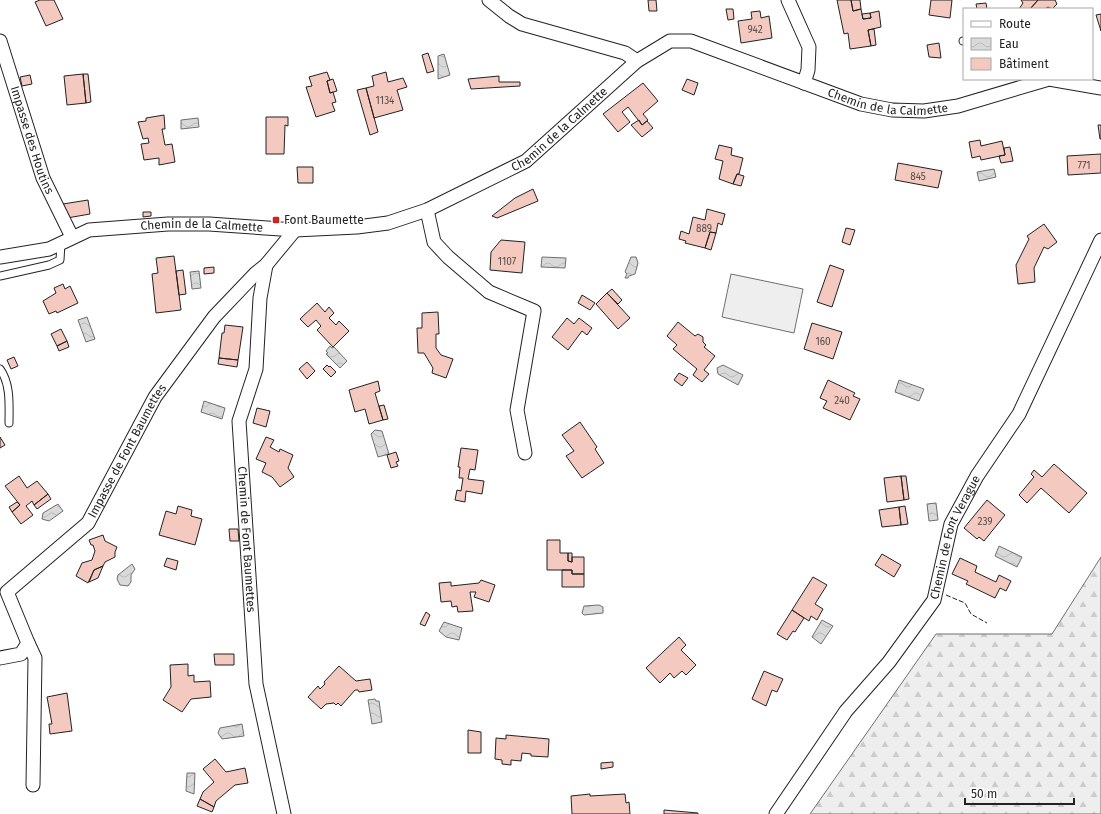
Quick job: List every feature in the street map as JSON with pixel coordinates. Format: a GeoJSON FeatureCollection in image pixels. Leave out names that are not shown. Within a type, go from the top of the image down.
{"type":"FeatureCollection","features":[{"type":"Feature","properties":{"kind":"street"},"geometry":{"type":"LineString","coordinates":[[489,0],[522,24],[625,53],[637,61]]}},
{"type":"Feature","properties":{"kind":"street"},"geometry":{"type":"LineString","coordinates":[[788,0],[809,47],[808,70],[804,84]]}},
{"type":"Feature","properties":{"kind":"street","name":"Impasse des Houtins"},"geometry":{"type":"LineString","coordinates":[[0,41],[43,178],[66,240]]}},
{"type":"Feature","properties":{"kind":"street","name":"Chemin de la Calmette"},"geometry":{"type":"LineString","coordinates":[[0,257],[49,249],[89,230],[168,224],[209,224],[295,230],[388,224],[427,210],[526,160],[637,61],[670,41],[691,41],[861,104],[892,110],[924,111],[958,106],[1035,81]]}},
{"type":"Feature","properties":{"kind":"street","name":"Chemin de la Calmette"},"geometry":{"type":"LineString","coordinates":[[1055,80],[1101,88]]}},
{"type":"Feature","properties":{"kind":"street"},"geometry":{"type":"LineString","coordinates":[[427,210],[434,242],[448,257],[489,292],[534,312],[517,410],[525,453]]}},
{"type":"Feature","properties":{"kind":"street","name":"Impasse de Font Baumettes"},"geometry":{"type":"LineString","coordinates":[[24,648],[7,592],[88,523],[155,397],[214,317],[256,272],[266,265],[295,230]]}},
{"type":"Feature","properties":{"kind":"street","name":"Chemin de Font Verague"},"geometry":{"type":"LineString","coordinates":[[776,814],[846,711],[889,662],[934,600],[951,524],[977,476],[1019,414],[1101,240]]}},
{"type":"Feature","properties":{"kind":"street","name":"Chemin de Font Baumettes"},"geometry":{"type":"LineString","coordinates":[[266,265],[260,298],[256,369],[239,422],[256,684],[284,814]]}},
{"type":"Feature","properties":{"kind":"street"},"geometry":{"type":"LineString","coordinates":[[0,656],[24,648],[35,658],[33,785]]}},
{"type":"Feature","properties":{"kind":"lane"},"geometry":{"type":"LineString","coordinates":[[0,276],[49,265],[60,260],[66,240]]}},
{"type":"Feature","properties":{"kind":"lane"},"geometry":{"type":"LineString","coordinates":[[0,369],[4,375],[9,397],[8,423]]}},
{"type":"Feature","properties":{"kind":"green space"},"geometry":{"type":"Polygon","coordinates":[[[731,274],[803,289],[794,333],[722,317],[731,274]]]}},
{"type":"Feature","properties":{"kind":"green space"},"geometry":{"type":"Polygon","coordinates":[[[1101,557],[1101,814],[810,814],[936,634],[1052,634],[1101,557]]]}},
{"type":"Feature","properties":{"kind":"water"},"geometry":{"type":"Polygon","coordinates":[[[444,54],[450,75],[438,79],[438,56],[444,54]]]}},
{"type":"Feature","properties":{"kind":"water"},"geometry":{"type":"Polygon","coordinates":[[[198,118],[199,127],[181,129],[181,120],[198,118]]]}},
{"type":"Feature","properties":{"kind":"water"},"geometry":{"type":"Polygon","coordinates":[[[994,169],[996,177],[979,181],[977,172],[994,169]]]}},
{"type":"Feature","properties":{"kind":"water"},"geometry":{"type":"Polygon","coordinates":[[[542,257],[566,258],[565,268],[541,267],[542,257]]]}},
{"type":"Feature","properties":{"kind":"water"},"geometry":{"type":"Polygon","coordinates":[[[631,257],[636,257],[638,263],[635,274],[625,278],[627,274],[625,272],[631,257]]]}},
{"type":"Feature","properties":{"kind":"water"},"geometry":{"type":"Polygon","coordinates":[[[199,271],[201,288],[192,289],[190,272],[199,271]]]}},
{"type":"Feature","properties":{"kind":"water"},"geometry":{"type":"Polygon","coordinates":[[[87,317],[95,339],[86,342],[78,320],[87,317]]]}},
{"type":"Feature","properties":{"kind":"water"},"geometry":{"type":"Polygon","coordinates":[[[330,346],[332,348],[334,347],[347,361],[340,368],[326,354],[328,353],[326,351],[330,346]]]}},
{"type":"Feature","properties":{"kind":"water"},"geometry":{"type":"Polygon","coordinates":[[[723,365],[743,375],[738,385],[718,374],[717,368],[723,365]]]}},
{"type":"Feature","properties":{"kind":"water"},"geometry":{"type":"Polygon","coordinates":[[[899,380],[924,389],[919,401],[895,392],[899,380]]]}},
{"type":"Feature","properties":{"kind":"water"},"geometry":{"type":"Polygon","coordinates":[[[204,401],[225,408],[222,419],[201,412],[204,401]]]}},
{"type":"Feature","properties":{"kind":"water"},"geometry":{"type":"Polygon","coordinates":[[[375,430],[382,431],[389,454],[378,457],[371,434],[375,430]]]}},
{"type":"Feature","properties":{"kind":"water"},"geometry":{"type":"Polygon","coordinates":[[[936,503],[938,520],[929,521],[927,504],[936,503]]]}},
{"type":"Feature","properties":{"kind":"water"},"geometry":{"type":"Polygon","coordinates":[[[58,504],[63,511],[49,521],[42,519],[43,513],[58,504]]]}},
{"type":"Feature","properties":{"kind":"water"},"geometry":{"type":"Polygon","coordinates":[[[999,546],[1022,557],[1017,567],[995,556],[999,546]]]}},
{"type":"Feature","properties":{"kind":"water"},"geometry":{"type":"Polygon","coordinates":[[[132,564],[135,569],[131,575],[131,582],[128,586],[120,585],[117,579],[118,575],[132,564]]]}},
{"type":"Feature","properties":{"kind":"water"},"geometry":{"type":"Polygon","coordinates":[[[599,605],[603,607],[603,613],[584,615],[582,613],[584,606],[599,605]]]}},
{"type":"Feature","properties":{"kind":"water"},"geometry":{"type":"Polygon","coordinates":[[[822,620],[833,626],[821,644],[812,637],[822,620]]]}},
{"type":"Feature","properties":{"kind":"water"},"geometry":{"type":"Polygon","coordinates":[[[444,622],[462,628],[459,640],[446,637],[439,631],[444,622]]]}},
{"type":"Feature","properties":{"kind":"water"},"geometry":{"type":"Polygon","coordinates":[[[375,699],[376,701],[379,701],[382,722],[372,724],[368,700],[375,699]]]}},
{"type":"Feature","properties":{"kind":"water"},"geometry":{"type":"Polygon","coordinates":[[[242,724],[244,736],[222,739],[218,733],[220,728],[242,724]]]}},
{"type":"Feature","properties":{"kind":"water"},"geometry":{"type":"Polygon","coordinates":[[[187,773],[195,773],[194,794],[186,791],[187,773]]]}},
{"type":"Feature","properties":{"kind":"building"},"geometry":{"type":"Polygon","coordinates":[[[40,0],[54,0],[63,19],[46,26],[35,2],[40,0]]]}},
{"type":"Feature","properties":{"kind":"building"},"geometry":{"type":"Polygon","coordinates":[[[648,0],[656,0],[657,11],[649,11],[648,0]]]}},
{"type":"Feature","properties":{"kind":"building"},"geometry":{"type":"Polygon","coordinates":[[[837,0],[851,0],[853,11],[861,9],[863,19],[871,18],[870,13],[879,11],[881,27],[868,30],[871,46],[850,49],[848,33],[844,34],[837,0]]]}},
{"type":"Feature","properties":{"kind":"building"},"geometry":{"type":"Polygon","coordinates":[[[851,0],[860,0],[861,9],[853,11],[851,0]]]}},
{"type":"Feature","properties":{"kind":"building"},"geometry":{"type":"Polygon","coordinates":[[[931,0],[952,0],[950,18],[929,15],[931,0]]]}},
{"type":"Feature","properties":{"kind":"building"},"geometry":{"type":"Polygon","coordinates":[[[1021,0],[1038,0],[1031,8],[1020,8],[1023,3],[1021,0]]]}},
{"type":"Feature","properties":{"kind":"building"},"geometry":{"type":"Polygon","coordinates":[[[1038,0],[1055,0],[1057,4],[1053,8],[1031,8],[1038,0]]]}},
{"type":"Feature","properties":{"kind":"building"},"geometry":{"type":"Polygon","coordinates":[[[986,3],[987,8],[977,8],[976,4],[986,3]]]}},
{"type":"Feature","properties":{"kind":"building"},"geometry":{"type":"Polygon","coordinates":[[[726,9],[733,9],[734,19],[728,20],[726,9]]]}},
{"type":"Feature","properties":{"kind":"building"},"geometry":{"type":"Polygon","coordinates":[[[760,11],[761,18],[769,16],[772,38],[741,43],[738,21],[752,19],[751,12],[760,11]]]}},
{"type":"Feature","properties":{"kind":"building"},"geometry":{"type":"Polygon","coordinates":[[[870,13],[871,18],[863,19],[862,14],[870,13]]]}},
{"type":"Feature","properties":{"kind":"building"},"geometry":{"type":"Polygon","coordinates":[[[1101,14],[1101,31],[1096,15],[1101,14]]]}},
{"type":"Feature","properties":{"kind":"building"},"geometry":{"type":"Polygon","coordinates":[[[874,29],[876,45],[871,46],[868,30],[874,29]]]}},
{"type":"Feature","properties":{"kind":"building"},"geometry":{"type":"Polygon","coordinates":[[[939,43],[941,58],[929,57],[927,45],[939,43]]]}},
{"type":"Feature","properties":{"kind":"building"},"geometry":{"type":"Polygon","coordinates":[[[428,53],[434,71],[427,73],[422,55],[428,53]]]}},
{"type":"Feature","properties":{"kind":"building"},"geometry":{"type":"Polygon","coordinates":[[[327,72],[330,80],[327,81],[330,93],[333,92],[336,102],[332,103],[335,111],[316,117],[306,87],[312,86],[309,77],[327,72]]]}},
{"type":"Feature","properties":{"kind":"building"},"geometry":{"type":"Polygon","coordinates":[[[386,72],[388,82],[403,78],[407,87],[397,90],[403,110],[374,118],[366,88],[374,86],[372,76],[386,72]]]}},
{"type":"Feature","properties":{"kind":"building"},"geometry":{"type":"Polygon","coordinates":[[[83,74],[88,74],[91,102],[86,103],[83,74]]]}},
{"type":"Feature","properties":{"kind":"building"},"geometry":{"type":"Polygon","coordinates":[[[83,74],[86,103],[67,105],[64,76],[83,74]]]}},
{"type":"Feature","properties":{"kind":"building"},"geometry":{"type":"Polygon","coordinates":[[[30,75],[32,84],[22,86],[20,77],[30,75]]]}},
{"type":"Feature","properties":{"kind":"building"},"geometry":{"type":"Polygon","coordinates":[[[499,76],[499,82],[520,82],[520,86],[471,89],[468,79],[499,76]]]}},
{"type":"Feature","properties":{"kind":"building"},"geometry":{"type":"Polygon","coordinates":[[[333,79],[337,91],[330,93],[327,81],[333,79]]]}},
{"type":"Feature","properties":{"kind":"building"},"geometry":{"type":"Polygon","coordinates":[[[687,79],[698,83],[694,95],[682,90],[687,79]]]}},
{"type":"Feature","properties":{"kind":"building"},"geometry":{"type":"Polygon","coordinates":[[[643,83],[658,101],[643,114],[648,120],[642,125],[628,107],[622,112],[630,122],[618,132],[603,114],[643,83]]]}},
{"type":"Feature","properties":{"kind":"building"},"geometry":{"type":"Polygon","coordinates":[[[366,88],[378,132],[370,135],[357,90],[366,88]]]}},
{"type":"Feature","properties":{"kind":"building"},"geometry":{"type":"Polygon","coordinates":[[[164,115],[165,129],[162,129],[165,145],[172,144],[175,162],[159,165],[159,158],[144,160],[141,144],[149,143],[148,138],[143,139],[138,122],[146,121],[146,118],[164,115]]]}},
{"type":"Feature","properties":{"kind":"building"},"geometry":{"type":"Polygon","coordinates":[[[266,117],[288,117],[288,126],[285,125],[284,154],[266,154],[266,117]]]}},
{"type":"Feature","properties":{"kind":"building"},"geometry":{"type":"Polygon","coordinates":[[[639,120],[642,125],[647,121],[653,128],[642,137],[631,125],[639,120]]]}},
{"type":"Feature","properties":{"kind":"building"},"geometry":{"type":"Polygon","coordinates":[[[1098,125],[1101,125],[1101,139],[1100,139],[1098,125]]]}},
{"type":"Feature","properties":{"kind":"building"},"geometry":{"type":"Polygon","coordinates":[[[980,140],[981,146],[1002,141],[1005,155],[981,160],[980,156],[972,158],[969,142],[980,140]]]}},
{"type":"Feature","properties":{"kind":"building"},"geometry":{"type":"Polygon","coordinates":[[[719,145],[732,148],[731,155],[743,158],[739,174],[737,174],[733,184],[719,179],[723,161],[715,159],[719,145]]]}},
{"type":"Feature","properties":{"kind":"building"},"geometry":{"type":"Polygon","coordinates":[[[1010,147],[1013,161],[1001,163],[999,156],[1005,155],[1004,148],[1010,147]]]}},
{"type":"Feature","properties":{"kind":"building"},"geometry":{"type":"Polygon","coordinates":[[[1101,154],[1101,173],[1068,175],[1067,156],[1101,154]]]}},
{"type":"Feature","properties":{"kind":"building"},"geometry":{"type":"Polygon","coordinates":[[[898,163],[942,171],[938,188],[895,180],[898,163]]]}},
{"type":"Feature","properties":{"kind":"building"},"geometry":{"type":"Polygon","coordinates":[[[297,167],[313,167],[313,183],[298,183],[297,167]]]}},
{"type":"Feature","properties":{"kind":"building"},"geometry":{"type":"Polygon","coordinates":[[[737,174],[744,176],[741,186],[733,184],[737,174]]]}},
{"type":"Feature","properties":{"kind":"building"},"geometry":{"type":"Polygon","coordinates":[[[533,189],[538,201],[497,218],[492,216],[515,198],[533,189]]]}},
{"type":"Feature","properties":{"kind":"building"},"geometry":{"type":"Polygon","coordinates":[[[88,200],[90,214],[67,218],[63,204],[88,200]]]}},
{"type":"Feature","properties":{"kind":"building"},"geometry":{"type":"Polygon","coordinates":[[[707,209],[725,214],[722,225],[718,223],[716,233],[710,232],[705,248],[685,243],[686,241],[679,239],[681,231],[689,234],[693,217],[705,220],[707,209]]]}},
{"type":"Feature","properties":{"kind":"building"},"geometry":{"type":"Polygon","coordinates":[[[143,212],[151,212],[151,216],[143,217],[143,212]]]}},
{"type":"Feature","properties":{"kind":"building"},"geometry":{"type":"Polygon","coordinates":[[[1044,224],[1057,242],[1048,249],[1044,247],[1034,268],[1035,282],[1018,284],[1016,265],[1029,239],[1027,236],[1044,224]]]}},
{"type":"Feature","properties":{"kind":"building"},"geometry":{"type":"Polygon","coordinates":[[[846,228],[855,230],[850,245],[842,242],[846,228]]]}},
{"type":"Feature","properties":{"kind":"building"},"geometry":{"type":"Polygon","coordinates":[[[710,232],[716,233],[711,250],[705,248],[710,232]]]}},
{"type":"Feature","properties":{"kind":"building"},"geometry":{"type":"Polygon","coordinates":[[[501,240],[525,242],[522,273],[490,270],[491,252],[501,240]]]}},
{"type":"Feature","properties":{"kind":"building"},"geometry":{"type":"Polygon","coordinates":[[[174,256],[181,310],[156,313],[152,274],[158,273],[156,258],[174,256]]]}},
{"type":"Feature","properties":{"kind":"building"},"geometry":{"type":"Polygon","coordinates":[[[830,265],[844,270],[832,307],[817,302],[830,265]]]}},
{"type":"Feature","properties":{"kind":"building"},"geometry":{"type":"Polygon","coordinates":[[[214,267],[214,273],[204,274],[204,268],[214,267]]]}},
{"type":"Feature","properties":{"kind":"building"},"geometry":{"type":"Polygon","coordinates":[[[183,270],[186,294],[179,295],[176,271],[183,270]]]}},
{"type":"Feature","properties":{"kind":"building"},"geometry":{"type":"Polygon","coordinates":[[[63,284],[65,289],[70,286],[78,303],[57,313],[56,311],[49,314],[43,301],[56,293],[54,288],[63,284]]]}},
{"type":"Feature","properties":{"kind":"building"},"geometry":{"type":"Polygon","coordinates":[[[612,289],[622,300],[618,304],[607,293],[612,289]]]}},
{"type":"Feature","properties":{"kind":"building"},"geometry":{"type":"Polygon","coordinates":[[[607,293],[630,318],[618,329],[596,304],[607,293]]]}},
{"type":"Feature","properties":{"kind":"building"},"geometry":{"type":"Polygon","coordinates":[[[582,295],[595,303],[590,310],[578,303],[582,295]]]}},
{"type":"Feature","properties":{"kind":"building"},"geometry":{"type":"Polygon","coordinates":[[[317,303],[325,312],[329,307],[334,313],[329,318],[336,325],[339,321],[349,331],[333,347],[317,330],[321,326],[316,320],[308,327],[300,319],[317,303]]]}},
{"type":"Feature","properties":{"kind":"building"},"geometry":{"type":"Polygon","coordinates":[[[438,312],[439,334],[436,334],[436,348],[441,355],[453,359],[446,378],[432,373],[433,368],[424,353],[418,353],[417,328],[422,328],[422,313],[438,312]]]}},
{"type":"Feature","properties":{"kind":"building"},"geometry":{"type":"Polygon","coordinates":[[[567,318],[574,324],[579,318],[592,328],[587,335],[582,331],[568,350],[552,337],[567,318]]]}},
{"type":"Feature","properties":{"kind":"building"},"geometry":{"type":"Polygon","coordinates":[[[678,322],[695,336],[698,334],[703,337],[703,342],[706,345],[704,347],[715,356],[704,370],[709,374],[702,382],[693,375],[697,369],[673,349],[677,345],[667,336],[678,322]]]}},
{"type":"Feature","properties":{"kind":"building"},"geometry":{"type":"Polygon","coordinates":[[[812,323],[842,332],[833,359],[804,349],[812,323]]]}},
{"type":"Feature","properties":{"kind":"building"},"geometry":{"type":"Polygon","coordinates":[[[225,325],[243,327],[238,360],[219,358],[222,333],[224,333],[225,325]]]}},
{"type":"Feature","properties":{"kind":"building"},"geometry":{"type":"Polygon","coordinates":[[[61,329],[67,341],[57,346],[51,334],[61,329]]]}},
{"type":"Feature","properties":{"kind":"building"},"geometry":{"type":"Polygon","coordinates":[[[67,341],[69,347],[59,351],[57,346],[67,341]]]}},
{"type":"Feature","properties":{"kind":"building"},"geometry":{"type":"Polygon","coordinates":[[[14,357],[18,366],[11,369],[7,360],[14,357]]]}},
{"type":"Feature","properties":{"kind":"building"},"geometry":{"type":"Polygon","coordinates":[[[219,358],[238,360],[237,367],[218,364],[219,358]]]}},
{"type":"Feature","properties":{"kind":"building"},"geometry":{"type":"Polygon","coordinates":[[[307,362],[315,371],[307,379],[299,369],[307,362]]]}},
{"type":"Feature","properties":{"kind":"building"},"geometry":{"type":"Polygon","coordinates":[[[327,365],[336,372],[331,377],[323,369],[327,365]]]}},
{"type":"Feature","properties":{"kind":"building"},"geometry":{"type":"Polygon","coordinates":[[[679,373],[688,378],[682,386],[674,380],[679,373]]]}},
{"type":"Feature","properties":{"kind":"building"},"geometry":{"type":"Polygon","coordinates":[[[828,380],[855,393],[853,396],[860,399],[850,420],[823,408],[827,401],[820,398],[828,380]]]}},
{"type":"Feature","properties":{"kind":"building"},"geometry":{"type":"Polygon","coordinates":[[[378,381],[380,391],[375,393],[383,420],[369,424],[365,409],[355,412],[349,390],[378,381]]]}},
{"type":"Feature","properties":{"kind":"building"},"geometry":{"type":"Polygon","coordinates":[[[384,405],[388,419],[383,420],[379,406],[384,405]]]}},
{"type":"Feature","properties":{"kind":"building"},"geometry":{"type":"Polygon","coordinates":[[[257,408],[270,411],[266,427],[253,423],[257,408]]]}},
{"type":"Feature","properties":{"kind":"building"},"geometry":{"type":"Polygon","coordinates":[[[580,422],[597,447],[595,449],[604,463],[582,478],[566,456],[574,451],[562,435],[580,422]]]}},
{"type":"Feature","properties":{"kind":"building"},"geometry":{"type":"Polygon","coordinates":[[[0,437],[5,445],[0,448],[0,437]]]}},
{"type":"Feature","properties":{"kind":"building"},"geometry":{"type":"Polygon","coordinates":[[[266,437],[274,440],[270,447],[279,452],[280,449],[293,455],[288,468],[294,477],[280,487],[272,477],[262,472],[266,463],[256,459],[266,437]]]}},
{"type":"Feature","properties":{"kind":"building"},"geometry":{"type":"Polygon","coordinates":[[[461,448],[478,450],[475,470],[470,469],[468,479],[484,481],[482,494],[466,491],[465,502],[455,500],[457,490],[461,491],[463,478],[459,478],[460,467],[458,467],[461,448]]]}},
{"type":"Feature","properties":{"kind":"building"},"geometry":{"type":"Polygon","coordinates":[[[396,452],[399,461],[396,462],[398,466],[391,468],[387,455],[396,452]]]}},
{"type":"Feature","properties":{"kind":"building"},"geometry":{"type":"Polygon","coordinates":[[[1054,464],[1087,493],[1069,513],[1041,488],[1027,503],[1019,495],[1034,477],[1031,474],[1034,470],[1042,477],[1054,464]]]}},
{"type":"Feature","properties":{"kind":"building"},"geometry":{"type":"Polygon","coordinates":[[[19,476],[27,488],[37,481],[48,494],[34,505],[32,501],[26,506],[33,515],[21,524],[12,512],[20,505],[5,486],[19,476]]]}},
{"type":"Feature","properties":{"kind":"building"},"geometry":{"type":"Polygon","coordinates":[[[901,476],[906,476],[909,499],[904,500],[901,476]]]}},
{"type":"Feature","properties":{"kind":"building"},"geometry":{"type":"Polygon","coordinates":[[[901,476],[904,500],[887,502],[884,478],[901,476]]]}},
{"type":"Feature","properties":{"kind":"building"},"geometry":{"type":"Polygon","coordinates":[[[48,494],[51,499],[37,509],[34,505],[48,494]]]}},
{"type":"Feature","properties":{"kind":"building"},"geometry":{"type":"Polygon","coordinates":[[[987,500],[1005,515],[984,541],[979,537],[977,539],[964,528],[987,500]]]}},
{"type":"Feature","properties":{"kind":"building"},"geometry":{"type":"Polygon","coordinates":[[[17,502],[20,505],[12,512],[9,507],[17,502]]]}},
{"type":"Feature","properties":{"kind":"building"},"geometry":{"type":"Polygon","coordinates":[[[178,506],[192,510],[191,516],[202,519],[195,545],[159,535],[166,511],[176,514],[178,506]]]}},
{"type":"Feature","properties":{"kind":"building"},"geometry":{"type":"Polygon","coordinates":[[[905,506],[908,524],[901,525],[899,507],[905,506]]]}},
{"type":"Feature","properties":{"kind":"building"},"geometry":{"type":"Polygon","coordinates":[[[899,507],[901,525],[882,527],[879,510],[899,507]]]}},
{"type":"Feature","properties":{"kind":"building"},"geometry":{"type":"Polygon","coordinates":[[[229,529],[238,529],[239,541],[230,541],[229,529]]]}},
{"type":"Feature","properties":{"kind":"building"},"geometry":{"type":"Polygon","coordinates":[[[103,535],[105,541],[117,547],[115,557],[105,562],[103,566],[94,570],[88,583],[76,576],[82,563],[92,560],[95,551],[89,540],[103,535]]]}},
{"type":"Feature","properties":{"kind":"building"},"geometry":{"type":"Polygon","coordinates":[[[547,540],[560,540],[560,553],[568,553],[568,561],[572,562],[572,557],[584,557],[584,574],[572,574],[572,570],[547,570],[547,540]]]}},
{"type":"Feature","properties":{"kind":"building"},"geometry":{"type":"Polygon","coordinates":[[[568,553],[572,553],[572,562],[568,561],[568,553]]]}},
{"type":"Feature","properties":{"kind":"building"},"geometry":{"type":"Polygon","coordinates":[[[882,554],[901,565],[894,577],[875,565],[882,554]]]}},
{"type":"Feature","properties":{"kind":"building"},"geometry":{"type":"Polygon","coordinates":[[[167,558],[178,561],[176,570],[164,566],[167,558]]]}},
{"type":"Feature","properties":{"kind":"building"},"geometry":{"type":"Polygon","coordinates":[[[960,558],[977,566],[975,572],[996,582],[999,575],[1011,581],[1006,591],[1000,588],[995,598],[966,584],[968,581],[952,574],[960,558]]]}},
{"type":"Feature","properties":{"kind":"building"},"geometry":{"type":"Polygon","coordinates":[[[103,566],[98,578],[89,582],[94,570],[103,566]]]}},
{"type":"Feature","properties":{"kind":"building"},"geometry":{"type":"Polygon","coordinates":[[[562,570],[572,570],[572,574],[584,574],[584,587],[562,587],[562,570]]]}},
{"type":"Feature","properties":{"kind":"building"},"geometry":{"type":"Polygon","coordinates":[[[813,577],[827,585],[815,604],[823,609],[817,620],[811,616],[809,621],[792,610],[813,577]]]}},
{"type":"Feature","properties":{"kind":"building"},"geometry":{"type":"Polygon","coordinates":[[[481,580],[495,585],[489,602],[474,597],[476,592],[470,592],[473,611],[458,612],[457,606],[452,607],[451,601],[441,602],[439,583],[451,582],[451,586],[479,583],[481,580]]]}},
{"type":"Feature","properties":{"kind":"building"},"geometry":{"type":"Polygon","coordinates":[[[792,610],[804,618],[795,632],[793,631],[787,640],[777,634],[792,610]]]}},
{"type":"Feature","properties":{"kind":"building"},"geometry":{"type":"Polygon","coordinates":[[[426,612],[430,615],[425,626],[420,624],[426,612]]]}},
{"type":"Feature","properties":{"kind":"building"},"geometry":{"type":"Polygon","coordinates":[[[679,637],[686,645],[681,650],[696,665],[686,675],[682,671],[674,678],[670,673],[660,683],[646,668],[679,637]]]}},
{"type":"Feature","properties":{"kind":"building"},"geometry":{"type":"Polygon","coordinates":[[[214,654],[234,654],[234,665],[215,665],[214,654]]]}},
{"type":"Feature","properties":{"kind":"building"},"geometry":{"type":"Polygon","coordinates":[[[188,664],[188,676],[194,675],[194,682],[210,681],[211,697],[191,699],[182,712],[163,700],[171,687],[170,665],[188,664]]]}},
{"type":"Feature","properties":{"kind":"building"},"geometry":{"type":"Polygon","coordinates":[[[339,666],[356,681],[370,679],[372,690],[359,692],[358,690],[355,690],[341,706],[338,703],[336,705],[334,703],[326,704],[321,709],[308,697],[318,686],[320,689],[325,684],[324,682],[339,666]]]}},
{"type":"Feature","properties":{"kind":"building"},"geometry":{"type":"Polygon","coordinates":[[[764,671],[783,679],[777,692],[772,690],[766,706],[752,699],[764,671]]]}},
{"type":"Feature","properties":{"kind":"building"},"geometry":{"type":"Polygon","coordinates":[[[67,693],[72,731],[50,734],[49,724],[52,724],[47,697],[67,693]]]}},
{"type":"Feature","properties":{"kind":"building"},"geometry":{"type":"Polygon","coordinates":[[[468,730],[481,732],[481,753],[468,753],[468,730]]]}},
{"type":"Feature","properties":{"kind":"building"},"geometry":{"type":"Polygon","coordinates":[[[506,735],[549,739],[548,757],[531,756],[531,754],[522,753],[521,761],[511,760],[511,765],[502,764],[502,760],[495,759],[496,738],[506,739],[506,735]]]}},
{"type":"Feature","properties":{"kind":"building"},"geometry":{"type":"Polygon","coordinates":[[[215,759],[226,772],[245,768],[248,783],[235,785],[216,801],[214,807],[200,799],[203,792],[214,782],[203,769],[215,759]]]}},
{"type":"Feature","properties":{"kind":"building"},"geometry":{"type":"Polygon","coordinates":[[[613,762],[613,767],[601,769],[601,763],[613,762]]]}},
{"type":"Feature","properties":{"kind":"building"},"geometry":{"type":"Polygon","coordinates":[[[590,794],[590,796],[625,794],[626,803],[629,802],[630,814],[572,814],[571,796],[590,794]]]}},
{"type":"Feature","properties":{"kind":"building"},"geometry":{"type":"Polygon","coordinates":[[[200,799],[214,807],[212,812],[197,806],[200,799]]]}},
{"type":"Feature","properties":{"kind":"building"},"geometry":{"type":"Polygon","coordinates":[[[664,810],[698,813],[698,814],[664,814],[664,810]]]}},
{"type":"Feature","properties":{"kind":"fence"},"geometry":{"type":"LineString","coordinates":[[946,595],[965,603],[971,614],[987,623]]}},
{"type":"Feature","properties":{"kind":"place","name":"Font Baumette"},"geometry":{"type":"Point","coordinates":[276,220]}}]}
